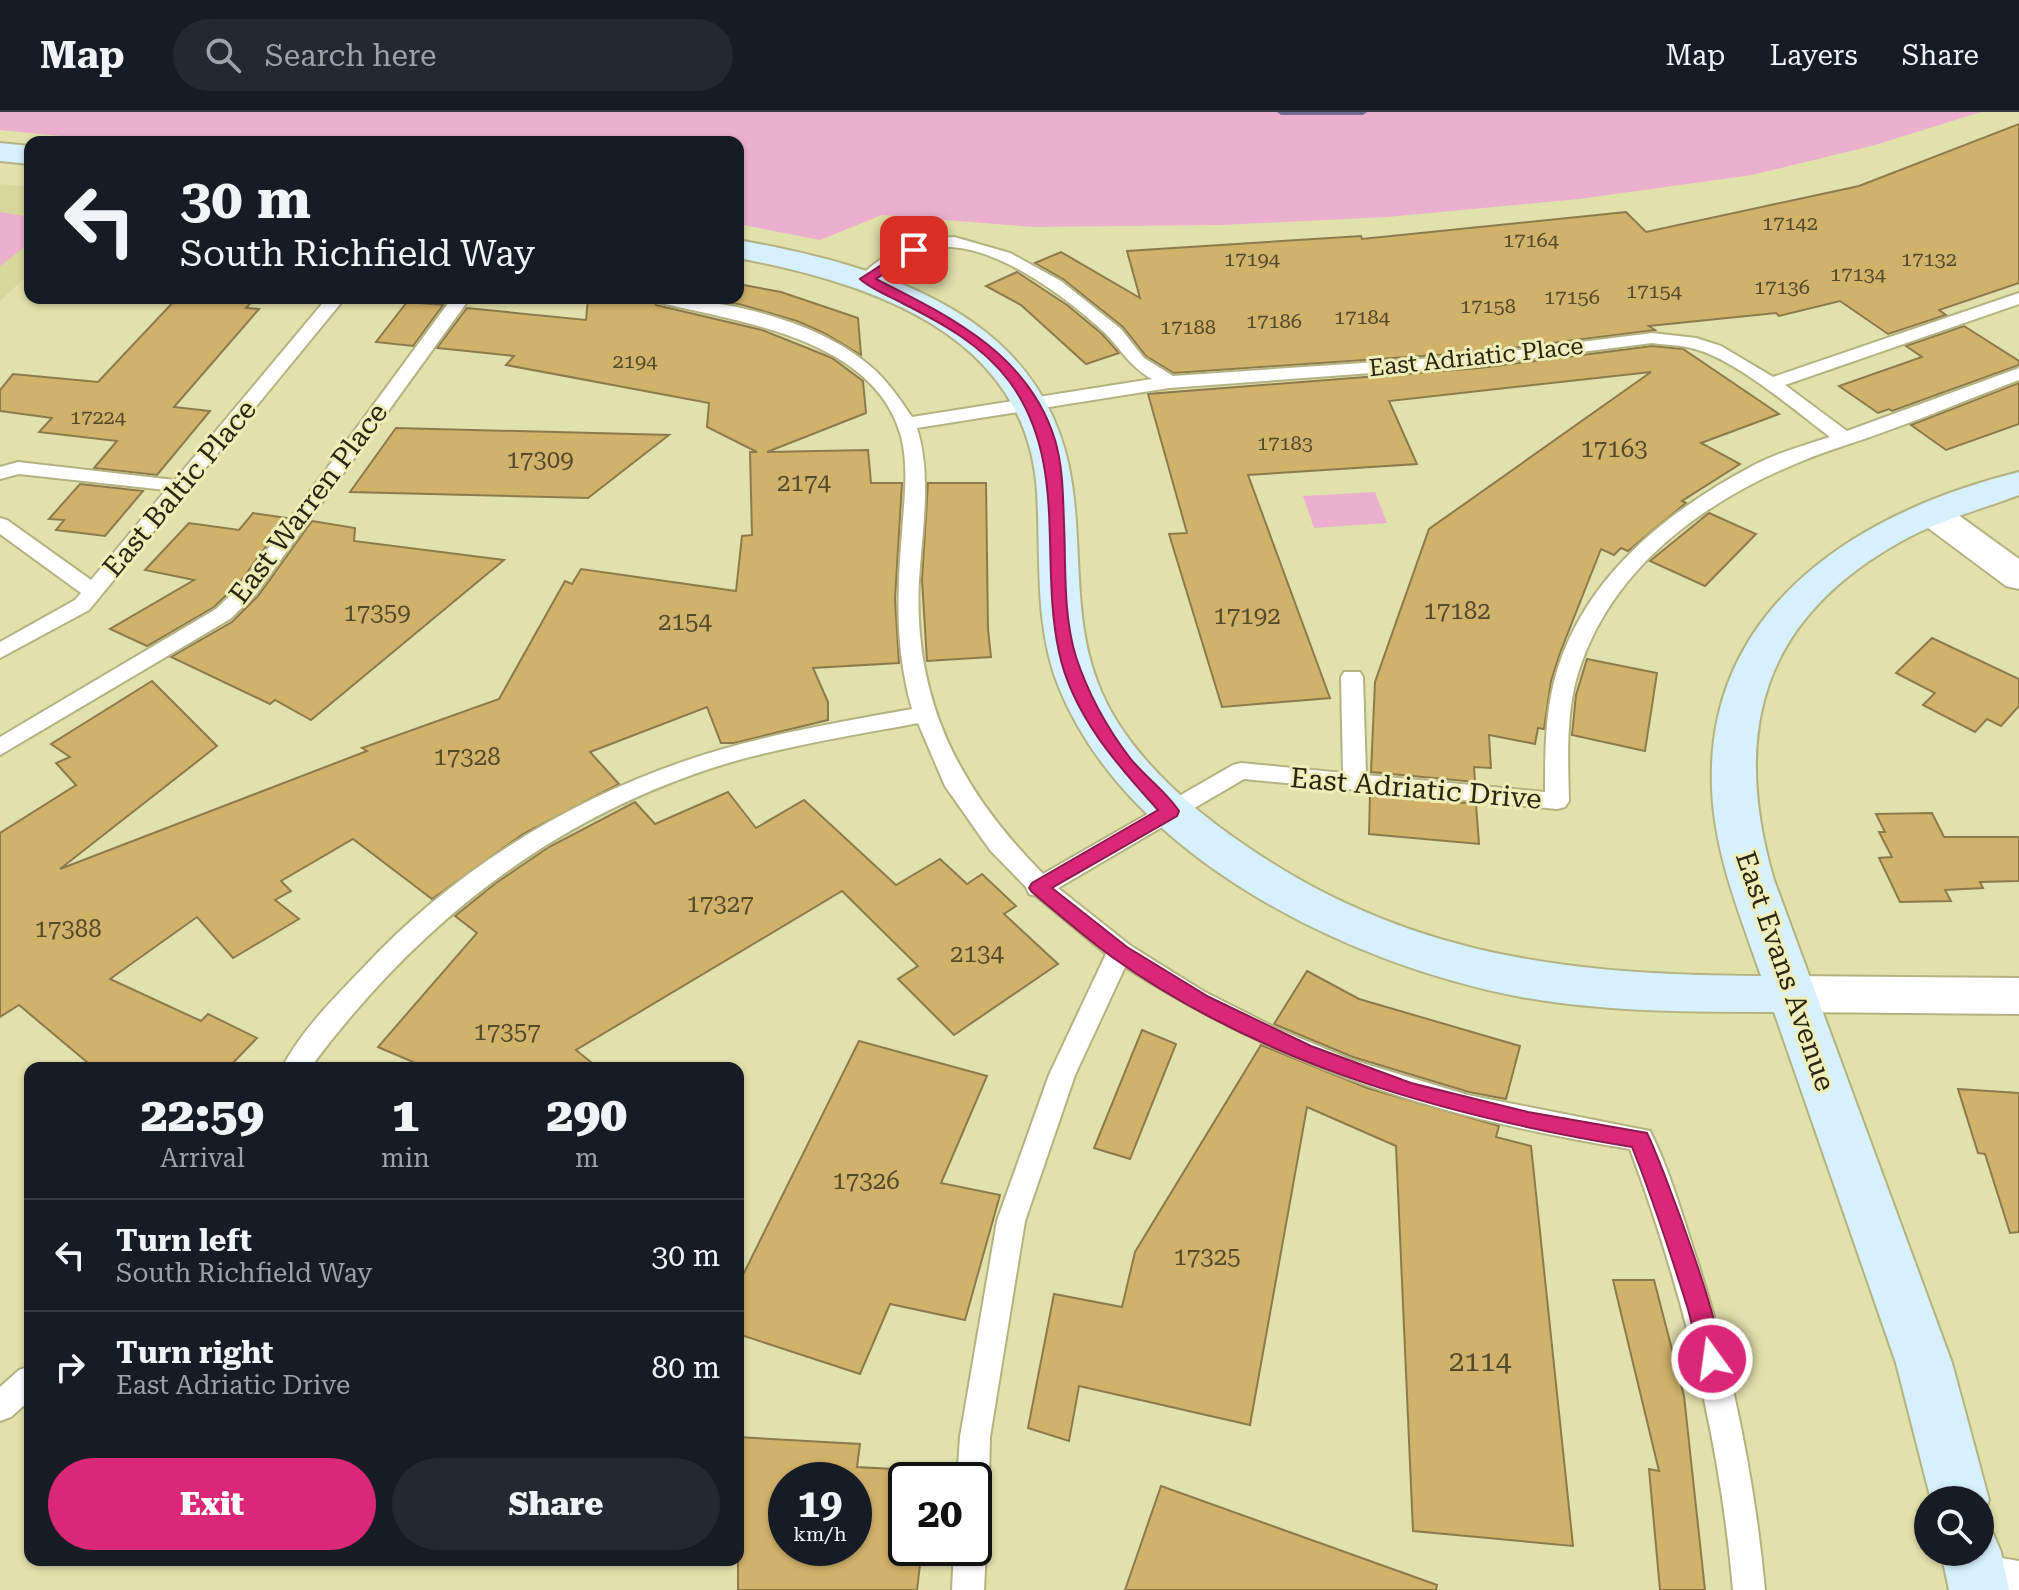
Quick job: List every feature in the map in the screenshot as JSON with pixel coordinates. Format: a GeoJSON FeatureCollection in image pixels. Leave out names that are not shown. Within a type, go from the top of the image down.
{"type":"FeatureCollection","features":[{"type":"Feature","properties":{"kind":"street"},"geometry":{"type":"LineString","coordinates":[[0,152],[24,154]]}},
{"type":"Feature","properties":{"kind":"street"},"geometry":{"type":"LineString","coordinates":[[744,250],[867,279],[955,325],[993,355],[1031,403],[1048,441],[1055,484],[1059,603],[1068,655],[1089,709],[1124,762],[1170,811],[1236,863],[1311,908],[1396,944],[1489,971],[1585,988],[1682,994],[2019,996]]}},
{"type":"Feature","properties":{"kind":"street","name":"East Evans Avenue"},"geometry":{"type":"LineString","coordinates":[[1956,1486],[1924,1363],[1755,893],[1739,834],[1732,785],[1737,718],[1744,691],[1777,624],[1804,593],[1852,554],[1890,532],[2019,483]]}},
{"type":"Feature","properties":{"kind":"street"},"geometry":{"type":"LineString","coordinates":[[1933,514],[2019,577]]}},
{"type":"Feature","properties":{"kind":"lane"},"geometry":{"type":"LineString","coordinates":[[867,279],[931,243],[976,246],[1006,257],[1084,306],[1116,334],[1137,361],[1169,382]]}},
{"type":"Feature","properties":{"kind":"lane"},"geometry":{"type":"LineString","coordinates":[[1771,384],[2019,298]]}},
{"type":"Feature","properties":{"kind":"lane","name":"East Baltic Place"},"geometry":{"type":"LineString","coordinates":[[0,651],[82,605],[331,304]]}},
{"type":"Feature","properties":{"kind":"lane","name":"East Warren Place"},"geometry":{"type":"LineString","coordinates":[[0,747],[223,614],[249,589],[457,304]]}},
{"type":"Feature","properties":{"kind":"lane"},"geometry":{"type":"LineString","coordinates":[[693,304],[752,316],[796,331],[833,349],[867,373],[891,399],[906,424],[914,449],[908,603],[910,656],[924,714],[947,768],[990,834],[1038,888],[1120,952],[1202,1002],[1304,1052],[1410,1090],[1528,1121],[1640,1139],[1664,1201],[1706,1332],[1740,1494],[1749,1590]]}},
{"type":"Feature","properties":{"kind":"lane","name":"East Adriatic Place"},"geometry":{"type":"LineString","coordinates":[[906,424],[1169,382],[1480,360],[1652,338],[1696,343],[1715,350],[1771,384]]}},
{"type":"Feature","properties":{"kind":"lane","name":"East Adriatic Drive"},"geometry":{"type":"LineString","coordinates":[[1038,888],[1241,771],[1557,801],[1556,742],[1565,681],[1588,622],[1617,577],[1659,536],[1709,500],[1765,467],[2019,374]]}},
{"type":"Feature","properties":{"kind":"lane"},"geometry":{"type":"LineString","coordinates":[[1771,384],[1846,439]]}},
{"type":"Feature","properties":{"kind":"lane"},"geometry":{"type":"LineString","coordinates":[[0,473],[18,468],[180,486]]}},
{"type":"Feature","properties":{"kind":"lane"},"geometry":{"type":"LineString","coordinates":[[0,524],[93,592]]}},
{"type":"Feature","properties":{"kind":"lane"},"geometry":{"type":"LineString","coordinates":[[1352,677],[1355,782]]}},
{"type":"Feature","properties":{"kind":"lane"},"geometry":{"type":"LineString","coordinates":[[300,1062],[393,951],[465,889],[531,844],[608,802],[693,766],[780,741],[924,714]]}},
{"type":"Feature","properties":{"kind":"lane"},"geometry":{"type":"LineString","coordinates":[[974,1462],[975,1437],[1011,1221],[1062,1075],[1120,952]]}},
{"type":"Feature","properties":{"kind":"lane"},"geometry":{"type":"LineString","coordinates":[[0,1407],[24,1385]]}},
{"type":"Feature","properties":{"kind":"lane"},"geometry":{"type":"LineString","coordinates":[[968,1590],[969,1566]]}},
{"type":"Feature","properties":{"kind":"shaded area"},"geometry":{"type":"Polygon","coordinates":[[[0,112],[1981,112],[1875,145],[1752,175],[1579,199],[1387,217],[1221,225],[1033,227],[882,215],[820,240],[744,225],[744,136],[62,136],[0,130],[0,112]]]}},
{"type":"Feature","properties":{"kind":"shaded area"},"geometry":{"type":"Polygon","coordinates":[[[0,184],[24,186],[24,279],[0,301],[0,184]]]}},
{"type":"Feature","properties":{"kind":"shaded area"},"geometry":{"type":"Polygon","coordinates":[[[0,212],[24,216],[24,248],[0,266],[0,212]]]}},
{"type":"Feature","properties":{"kind":"shaded area"},"geometry":{"type":"Polygon","coordinates":[[[1375,492],[1387,523],[1314,528],[1303,496],[1375,492]]]}},
{"type":"Feature","properties":{"kind":"building"},"geometry":{"type":"Polygon","coordinates":[[[2019,124],[2019,283],[1939,310],[1946,315],[1888,334],[1840,301],[1779,316],[1776,313],[1649,326],[1655,330],[1480,352],[1174,373],[1146,356],[1123,327],[1063,279],[1035,263],[1061,252],[1140,298],[1127,251],[1361,236],[1362,239],[1626,212],[1646,232],[1859,186],[2019,124]]]}},
{"type":"Feature","properties":{"kind":"building"},"geometry":{"type":"Polygon","coordinates":[[[1017,272],[1067,305],[1102,334],[1119,353],[1086,364],[1021,305],[986,286],[1017,272]]]}},
{"type":"Feature","properties":{"kind":"building"},"geometry":{"type":"Polygon","coordinates":[[[744,285],[781,292],[858,318],[861,355],[824,333],[797,321],[739,304],[744,304],[744,285]]]}},
{"type":"Feature","properties":{"kind":"building"},"geometry":{"type":"Polygon","coordinates":[[[171,304],[250,304],[246,308],[259,309],[174,407],[210,411],[157,475],[94,468],[117,441],[39,432],[52,418],[0,411],[0,390],[13,374],[98,382],[171,304]]]}},
{"type":"Feature","properties":{"kind":"building"},"geometry":{"type":"Polygon","coordinates":[[[405,304],[443,305],[413,346],[376,342],[405,304]]]}},
{"type":"Feature","properties":{"kind":"building"},"geometry":{"type":"Polygon","coordinates":[[[587,304],[655,304],[762,330],[832,358],[863,381],[866,413],[767,452],[868,450],[871,483],[902,483],[895,599],[899,663],[813,668],[828,702],[828,720],[734,743],[721,743],[707,707],[590,752],[619,784],[523,834],[432,899],[353,839],[281,881],[291,891],[275,900],[299,919],[233,958],[197,917],[110,979],[201,1021],[208,1014],[257,1038],[234,1062],[87,1062],[19,1005],[0,1017],[0,833],[76,785],[56,763],[70,757],[51,744],[152,681],[217,746],[60,869],[367,751],[362,748],[499,699],[565,581],[572,584],[581,569],[736,591],[742,536],[752,535],[750,452],[757,452],[707,427],[709,403],[506,365],[514,356],[437,348],[467,308],[586,320],[587,304]]]}},
{"type":"Feature","properties":{"kind":"building"},"geometry":{"type":"Polygon","coordinates":[[[1964,326],[2019,361],[2019,365],[1892,411],[1889,409],[1878,413],[1839,386],[1922,357],[1906,346],[1964,326]]]}},
{"type":"Feature","properties":{"kind":"building"},"geometry":{"type":"Polygon","coordinates":[[[1652,346],[1683,349],[1779,414],[1701,443],[1740,464],[1682,501],[1686,503],[1628,551],[1621,548],[1614,555],[1601,549],[1560,653],[1551,681],[1544,729],[1538,728],[1535,744],[1489,735],[1491,768],[1474,767],[1475,782],[1371,772],[1375,682],[1429,529],[1651,372],[1389,401],[1417,464],[1248,475],[1330,698],[1222,707],[1169,534],[1187,533],[1148,394],[1480,368],[1652,346]]]}},
{"type":"Feature","properties":{"kind":"building"},"geometry":{"type":"Polygon","coordinates":[[[2019,383],[2019,424],[1946,450],[1911,425],[2019,383]]]}},
{"type":"Feature","properties":{"kind":"building"},"geometry":{"type":"Polygon","coordinates":[[[396,428],[669,435],[588,498],[350,492],[396,428]]]}},
{"type":"Feature","properties":{"kind":"building"},"geometry":{"type":"Polygon","coordinates":[[[928,483],[986,483],[991,657],[927,661],[922,580],[928,483]]]}},
{"type":"Feature","properties":{"kind":"building"},"geometry":{"type":"Polygon","coordinates":[[[80,484],[143,491],[105,536],[56,530],[64,520],[49,519],[80,484]]]}},
{"type":"Feature","properties":{"kind":"building"},"geometry":{"type":"Polygon","coordinates":[[[253,513],[287,518],[240,582],[214,607],[147,646],[110,629],[194,580],[145,570],[189,523],[239,530],[253,513]]]}},
{"type":"Feature","properties":{"kind":"building"},"geometry":{"type":"Polygon","coordinates":[[[1709,513],[1756,534],[1705,586],[1650,561],[1709,513]]]}},
{"type":"Feature","properties":{"kind":"building"},"geometry":{"type":"Polygon","coordinates":[[[312,521],[355,528],[354,541],[504,560],[311,720],[275,700],[270,704],[171,657],[232,622],[258,596],[312,521]]]}},
{"type":"Feature","properties":{"kind":"building"},"geometry":{"type":"Polygon","coordinates":[[[1932,638],[2019,679],[2019,706],[2001,726],[1987,719],[1975,732],[1923,705],[1935,693],[1896,673],[1932,638]]]}},
{"type":"Feature","properties":{"kind":"building"},"geometry":{"type":"Polygon","coordinates":[[[1587,659],[1657,673],[1645,751],[1572,735],[1576,695],[1587,659]]]}},
{"type":"Feature","properties":{"kind":"building"},"geometry":{"type":"Polygon","coordinates":[[[728,792],[756,828],[804,800],[896,885],[940,859],[967,884],[982,874],[1016,906],[1004,914],[1058,964],[954,1035],[898,979],[918,966],[842,891],[576,1050],[591,1062],[413,1062],[378,1047],[477,933],[455,916],[549,847],[635,802],[655,824],[728,792]]]}},
{"type":"Feature","properties":{"kind":"building"},"geometry":{"type":"Polygon","coordinates":[[[1370,794],[1476,804],[1479,844],[1369,834],[1370,794]]]}},
{"type":"Feature","properties":{"kind":"building"},"geometry":{"type":"Polygon","coordinates":[[[1932,813],[1944,837],[2019,837],[2019,881],[1980,882],[1983,888],[1945,890],[1951,901],[1900,902],[1879,858],[1892,857],[1879,832],[1885,832],[1876,814],[1932,813]]]}},
{"type":"Feature","properties":{"kind":"building"},"geometry":{"type":"Polygon","coordinates":[[[1307,971],[1359,999],[1520,1046],[1506,1099],[1469,1092],[1353,1057],[1274,1024],[1307,971]]]}},
{"type":"Feature","properties":{"kind":"building"},"geometry":{"type":"Polygon","coordinates":[[[1142,1030],[1176,1044],[1130,1159],[1094,1148],[1142,1030]]]}},
{"type":"Feature","properties":{"kind":"building"},"geometry":{"type":"Polygon","coordinates":[[[859,1041],[987,1076],[941,1183],[1000,1195],[965,1320],[890,1304],[860,1374],[744,1336],[744,1273],[859,1041]]]}},
{"type":"Feature","properties":{"kind":"building"},"geometry":{"type":"Polygon","coordinates":[[[1261,1045],[1367,1088],[1499,1126],[1496,1137],[1531,1146],[1573,1546],[1413,1531],[1396,1146],[1307,1107],[1250,1425],[1079,1386],[1069,1441],[1028,1428],[1054,1294],[1122,1307],[1135,1252],[1261,1045]]]}},
{"type":"Feature","properties":{"kind":"building"},"geometry":{"type":"Polygon","coordinates":[[[1958,1089],[2019,1093],[2019,1232],[2010,1233],[1985,1154],[1978,1153],[1958,1089]]]}},
{"type":"Feature","properties":{"kind":"building"},"geometry":{"type":"Polygon","coordinates":[[[1613,1280],[1654,1280],[1684,1396],[1705,1590],[1660,1590],[1649,1469],[1659,1471],[1613,1280]]]}},
{"type":"Feature","properties":{"kind":"building"},"geometry":{"type":"Polygon","coordinates":[[[744,1437],[860,1444],[858,1462],[768,1462],[768,1566],[872,1566],[872,1468],[888,1469],[888,1566],[920,1566],[917,1590],[738,1590],[738,1566],[744,1566],[744,1437]]]}},
{"type":"Feature","properties":{"kind":"building"},"geometry":{"type":"Polygon","coordinates":[[[1161,1486],[1437,1585],[1436,1590],[1125,1590],[1161,1486]]]}},
{"type":"Feature","properties":{"kind":"waterway"},"geometry":{"type":"LineString","coordinates":[[1281,112],[1363,112]]}},
{"type":"Feature","properties":{"kind":"route"},"geometry":{"type":"LineString","coordinates":[[914,250],[867,279],[911,299],[955,325],[993,355],[1014,378],[1038,415],[1048,441],[1055,484],[1059,603],[1068,655],[1089,709],[1124,762],[1170,811],[1038,888],[1120,952],[1202,1002],[1304,1052],[1410,1090],[1528,1121],[1640,1139],[1664,1201],[1712,1359]]}}]}
